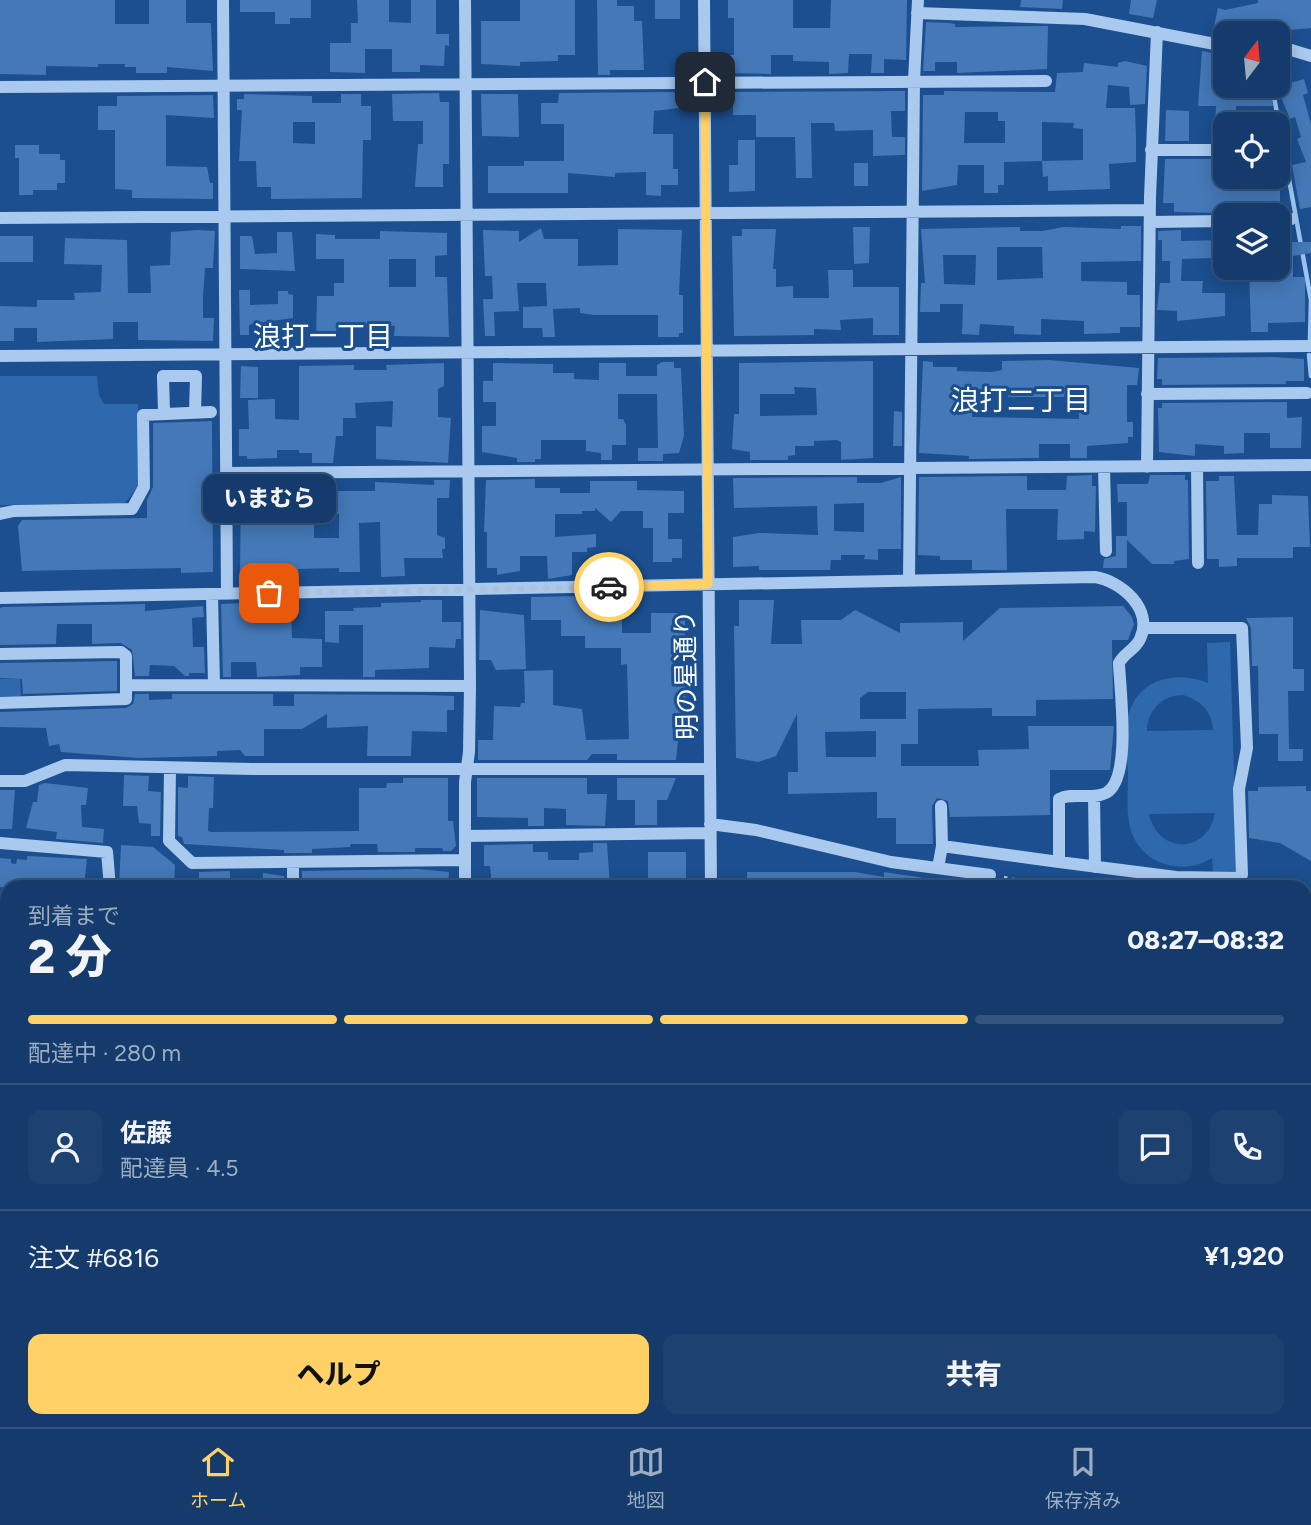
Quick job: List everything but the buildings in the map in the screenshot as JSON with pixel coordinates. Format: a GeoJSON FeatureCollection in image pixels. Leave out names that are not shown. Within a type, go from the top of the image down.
{"type":"FeatureCollection","features":[{"type":"Feature","properties":{"kind":"street"},"geometry":{"type":"LineString","coordinates":[[223,0],[227,594]]}},
{"type":"Feature","properties":{"kind":"street"},"geometry":{"type":"LineString","coordinates":[[465,0],[470,687],[465,880]]}},
{"type":"Feature","properties":{"kind":"street","name":"明の星通り"},"geometry":{"type":"LineString","coordinates":[[704,0],[711,880]]}},
{"type":"Feature","properties":{"kind":"street"},"geometry":{"type":"LineString","coordinates":[[909,579],[912,211],[917,7],[1085,19],[1213,44]]}},
{"type":"Feature","properties":{"kind":"street"},"geometry":{"type":"LineString","coordinates":[[1147,467],[1150,216],[1157,32]]}},
{"type":"Feature","properties":{"kind":"street"},"geometry":{"type":"LineString","coordinates":[[1290,50],[1311,56]]}},
{"type":"Feature","properties":{"kind":"street"},"geometry":{"type":"LineString","coordinates":[[0,87],[1046,81]]}},
{"type":"Feature","properties":{"kind":"street"},"geometry":{"type":"LineString","coordinates":[[1152,150],[1213,150]]}},
{"type":"Feature","properties":{"kind":"street"},"geometry":{"type":"LineString","coordinates":[[0,218],[912,211],[1150,216],[1213,220]]}},
{"type":"Feature","properties":{"kind":"street"},"geometry":{"type":"LineString","coordinates":[[0,356],[1311,346]]}},
{"type":"Feature","properties":{"kind":"street"},"geometry":{"type":"LineString","coordinates":[[177,354],[177,376]]}},
{"type":"Feature","properties":{"kind":"street"},"geometry":{"type":"LineString","coordinates":[[164,413],[163,376],[196,376],[195,413]]}},
{"type":"Feature","properties":{"kind":"street"},"geometry":{"type":"LineString","coordinates":[[1147,394],[1307,393]]}},
{"type":"Feature","properties":{"kind":"street"},"geometry":{"type":"LineString","coordinates":[[0,514],[14,511],[132,509],[144,487],[143,415],[211,412]]}},
{"type":"Feature","properties":{"kind":"street"},"geometry":{"type":"LineString","coordinates":[[226,473],[1311,465]]}},
{"type":"Feature","properties":{"kind":"street"},"geometry":{"type":"LineString","coordinates":[[1197,466],[1198,563]]}},
{"type":"Feature","properties":{"kind":"street"},"geometry":{"type":"LineString","coordinates":[[1104,467],[1107,551]]}},
{"type":"Feature","properties":{"kind":"street"},"geometry":{"type":"LineString","coordinates":[[0,598],[1095,577],[1110,581],[1128,593],[1142,613],[1143,628],[1133,651],[1122,657],[1119,663],[1121,772],[1111,789],[1094,796],[1059,799],[1059,862]]}},
{"type":"Feature","properties":{"kind":"street"},"geometry":{"type":"LineString","coordinates":[[212,595],[214,685]]}},
{"type":"Feature","properties":{"kind":"street"},"geometry":{"type":"LineString","coordinates":[[942,846],[1176,877],[1242,875],[1239,789],[1247,748],[1242,628],[1143,628]]}},
{"type":"Feature","properties":{"kind":"street"},"geometry":{"type":"LineString","coordinates":[[0,654],[123,652],[128,685],[126,699],[0,703]]}},
{"type":"Feature","properties":{"kind":"street"},"geometry":{"type":"LineString","coordinates":[[128,685],[470,687]]}},
{"type":"Feature","properties":{"kind":"street"},"geometry":{"type":"LineString","coordinates":[[0,781],[25,781],[65,765],[170,768],[710,769]]}},
{"type":"Feature","properties":{"kind":"street"},"geometry":{"type":"LineString","coordinates":[[170,768],[169,841],[189,862],[465,860]]}},
{"type":"Feature","properties":{"kind":"street"},"geometry":{"type":"LineString","coordinates":[[1094,796],[1095,867]]}},
{"type":"Feature","properties":{"kind":"street"},"geometry":{"type":"LineString","coordinates":[[938,868],[942,846],[941,806]]}},
{"type":"Feature","properties":{"kind":"street"},"geometry":{"type":"LineString","coordinates":[[466,836],[710,828],[756,830],[872,859],[990,875]]}},
{"type":"Feature","properties":{"kind":"street"},"geometry":{"type":"LineString","coordinates":[[0,843],[107,852],[109,880]]}},
{"type":"Feature","properties":{"kind":"street"},"geometry":{"type":"LineString","coordinates":[[293,862],[293,880]]}},
{"type":"Feature","properties":{"kind":"path"},"geometry":{"type":"LineString","coordinates":[[990,875],[1016,880]]}},
{"type":"Feature","properties":{"kind":"shaded area"},"geometry":{"type":"Polygon","coordinates":[[[0,376],[97,376],[99,395],[104,404],[138,404],[139,485],[125,503],[0,505],[0,376]]]}},
{"type":"Feature","properties":{"kind":"shaded area"},"geometry":{"type":"Polygon","coordinates":[[[1230,642],[1237,872],[1213,873],[1212,858],[1188,866],[1163,864],[1142,850],[1135,840],[1129,821],[1126,736],[1130,710],[1136,698],[1156,682],[1181,677],[1208,683],[1207,643],[1230,642]],[[1183,695],[1169,698],[1157,706],[1150,717],[1147,731],[1213,730],[1204,707],[1183,695]],[[1215,813],[1149,814],[1162,837],[1172,843],[1183,844],[1203,836],[1211,826],[1215,813]]]}},
{"type":"Feature","properties":{"kind":"shaded area"},"geometry":{"type":"Polygon","coordinates":[[[0,679],[20,679],[21,698],[0,699],[0,679]]]}},
{"type":"Feature","properties":{"kind":"waterway"},"geometry":{"type":"LineString","coordinates":[[1274,98],[1311,300],[1310,339]]}},
{"type":"Feature","properties":{"kind":"waterway"},"geometry":{"type":"LineString","coordinates":[[1309,355],[1311,376]]}},
{"type":"Feature","properties":{"kind":"way so far"},"geometry":{"type":"LineString","coordinates":[[269,593],[609,587]]}},
{"type":"Feature","properties":{"kind":"place","name":"いまむら"},"geometry":{"type":"Point","coordinates":[269,593]}},
{"type":"Feature","properties":{"kind":"district","name":"浪打一丁目"},"geometry":{"type":"Point","coordinates":[323,336]}},
{"type":"Feature","properties":{"kind":"district","name":"浪打二丁目"},"geometry":{"type":"Point","coordinates":[1021,400]}},
{"type":"Feature","properties":{"kind":"route"},"geometry":{"type":"LineString","coordinates":[[609,587],[708,584],[705,82]]}}]}
